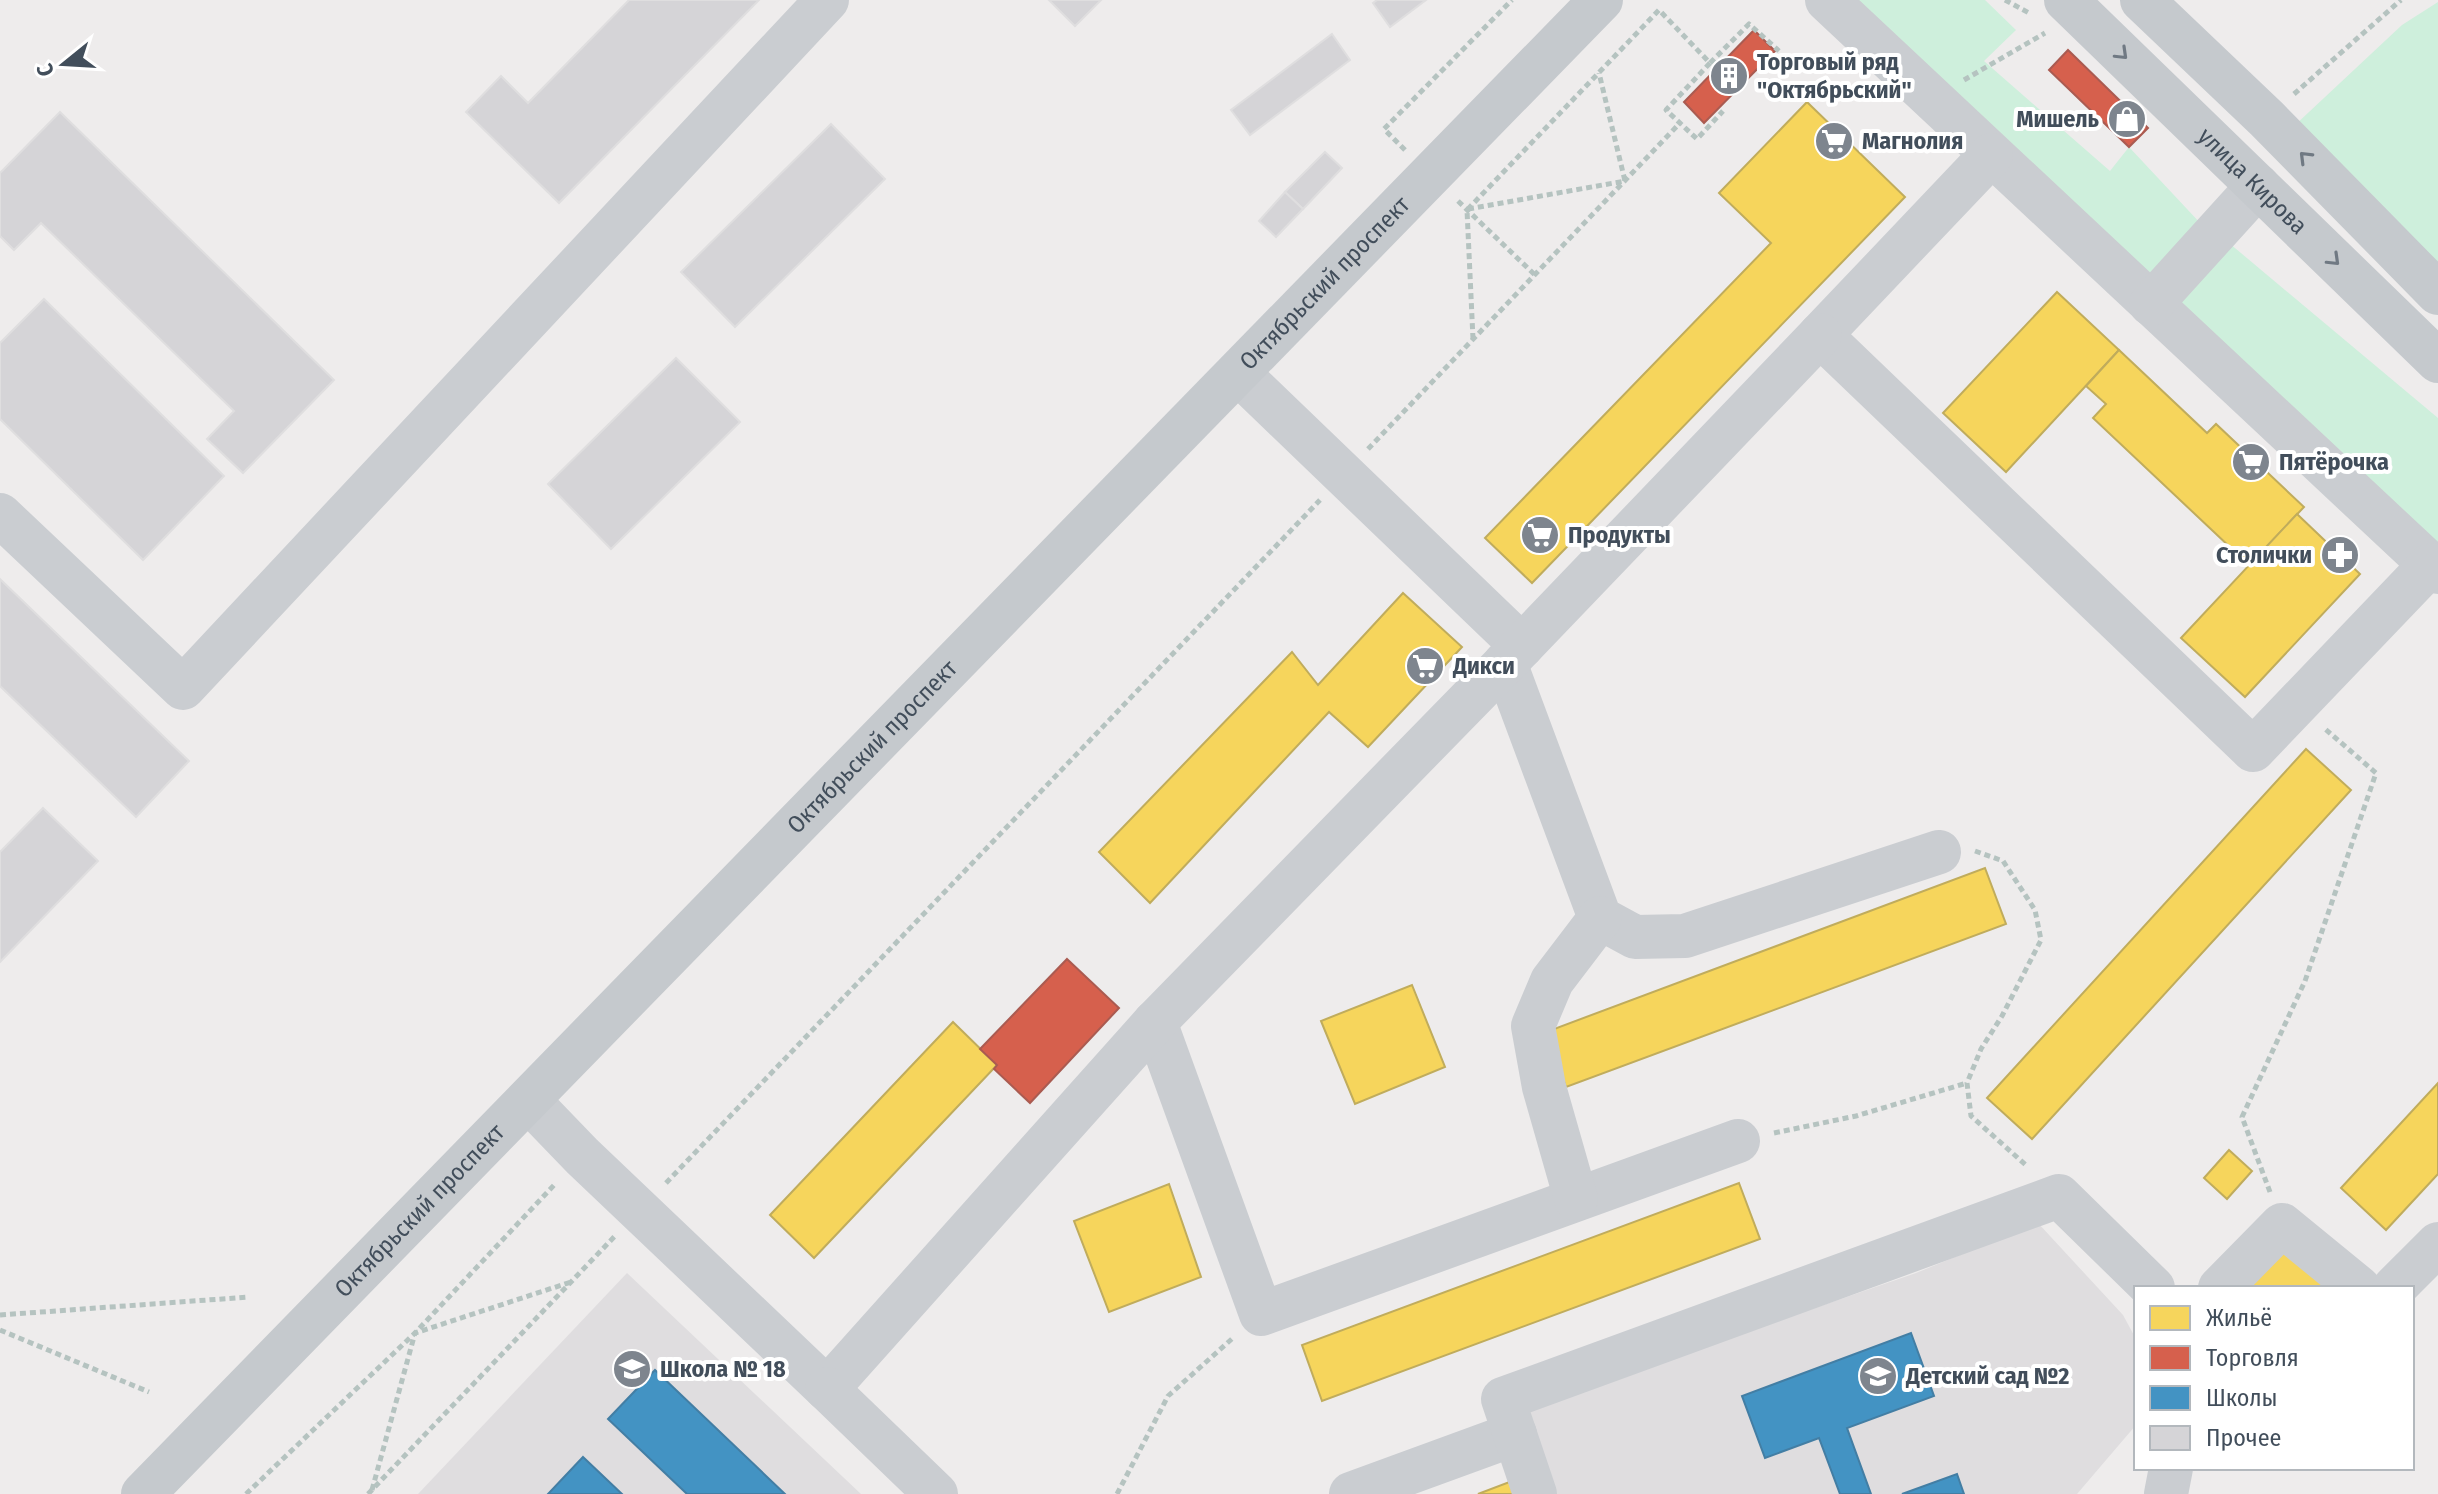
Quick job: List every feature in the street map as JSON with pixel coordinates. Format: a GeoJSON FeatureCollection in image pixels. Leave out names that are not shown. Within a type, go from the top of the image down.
{"type":"FeatureCollection","features":[{"type":"Feature","properties":{"kind":"main road","name":"Октябрьский проспект"},"geometry":{"type":"LineString","coordinates":[[143,1494],[1601,0]]}},
{"type":"Feature","properties":{"kind":"main road"},"geometry":{"type":"LineString","coordinates":[[2142,0],[2267,119],[2438,293]]}},
{"type":"Feature","properties":{"kind":"main road","name":"улица Кирова"},"geometry":{"type":"LineString","coordinates":[[2054,16],[2258,186],[2438,361]]}},
{"type":"Feature","properties":{"kind":"street"},"geometry":{"type":"LineString","coordinates":[[0,515],[183,688],[827,0]]}},
{"type":"Feature","properties":{"kind":"street"},"geometry":{"type":"LineString","coordinates":[[1820,335],[2253,750],[2434,568],[1827,0]]}},
{"type":"Feature","properties":{"kind":"street"},"geometry":{"type":"LineString","coordinates":[[827,1389],[1155,1022],[1514,655],[1991,155]]}},
{"type":"Feature","properties":{"kind":"street"},"geometry":{"type":"LineString","coordinates":[[2151,304],[2258,186]]}},
{"type":"Feature","properties":{"kind":"street"},"geometry":{"type":"LineString","coordinates":[[1238,373],[1344,474],[1514,655],[1600,918],[1635,937],[1685,936],[1939,852]]}},
{"type":"Feature","properties":{"kind":"street"},"geometry":{"type":"LineString","coordinates":[[1576,1199],[1544,1087],[1533,1026],[1552,981],[1600,918]]}},
{"type":"Feature","properties":{"kind":"street"},"geometry":{"type":"LineString","coordinates":[[1155,1022],[1261,1314],[1738,1141]]}},
{"type":"Feature","properties":{"kind":"street"},"geometry":{"type":"LineString","coordinates":[[529,1101],[582,1156],[641,1209],[936,1494]]}},
{"type":"Feature","properties":{"kind":"street"},"geometry":{"type":"LineString","coordinates":[[1535,1494],[1501,1439],[1503,1399],[2059,1196],[2151,1286]]}},
{"type":"Feature","properties":{"kind":"street"},"geometry":{"type":"LineString","coordinates":[[2222,1286],[2282,1225],[2357,1286]]}},
{"type":"Feature","properties":{"kind":"street"},"geometry":{"type":"LineString","coordinates":[[2396,1286],[2438,1244]]}},
{"type":"Feature","properties":{"kind":"street"},"geometry":{"type":"LineString","coordinates":[[1351,1494],[1501,1439]]}},
{"type":"Feature","properties":{"kind":"street"},"geometry":{"type":"LineString","coordinates":[[2166,1494],[2171,1470]]}},
{"type":"Feature","properties":{"kind":"path"},"geometry":{"type":"LineString","coordinates":[[1384,129],[1512,0]]}},
{"type":"Feature","properties":{"kind":"path"},"geometry":{"type":"LineString","coordinates":[[2005,0],[2054,16]]}},
{"type":"Feature","properties":{"kind":"path"},"geometry":{"type":"LineString","coordinates":[[2267,119],[2401,0]]}},
{"type":"Feature","properties":{"kind":"path"},"geometry":{"type":"LineString","coordinates":[[1473,339],[1467,210],[1659,10],[1710,63]]}},
{"type":"Feature","properties":{"kind":"path"},"geometry":{"type":"LineString","coordinates":[[1932,98],[2054,16]]}},
{"type":"Feature","properties":{"kind":"path"},"geometry":{"type":"LineString","coordinates":[[1723,111],[1697,139],[1666,110],[1749,24],[1779,51]]}},
{"type":"Feature","properties":{"kind":"path"},"geometry":{"type":"LineString","coordinates":[[1599,73],[1625,181]]}},
{"type":"Feature","properties":{"kind":"path"},"geometry":{"type":"LineString","coordinates":[[370,1492],[1680,123]]}},
{"type":"Feature","properties":{"kind":"path"},"geometry":{"type":"LineString","coordinates":[[1431,175],[1535,275]]}},
{"type":"Feature","properties":{"kind":"path"},"geometry":{"type":"LineString","coordinates":[[1467,210],[1625,181]]}},
{"type":"Feature","properties":{"kind":"path"},"geometry":{"type":"LineString","coordinates":[[2282,1225],[2242,1117],[2305,981],[2376,773],[2296,704]]}},
{"type":"Feature","properties":{"kind":"path"},"geometry":{"type":"LineString","coordinates":[[1939,852],[1972,850],[2003,861],[2035,910],[2041,940],[2002,1016],[1981,1049],[1967,1083],[1971,1116],[2059,1196]]}},
{"type":"Feature","properties":{"kind":"path"},"geometry":{"type":"LineString","coordinates":[[1738,1141],[1856,1116],[1967,1083]]}},
{"type":"Feature","properties":{"kind":"path"},"geometry":{"type":"LineString","coordinates":[[246,1494],[415,1333],[582,1156]]}},
{"type":"Feature","properties":{"kind":"path"},"geometry":{"type":"LineString","coordinates":[[415,1333],[571,1282]]}},
{"type":"Feature","properties":{"kind":"path"},"geometry":{"type":"LineString","coordinates":[[0,1315],[249,1297]]}},
{"type":"Feature","properties":{"kind":"path"},"geometry":{"type":"LineString","coordinates":[[1117,1494],[1168,1396],[1261,1314]]}},
{"type":"Feature","properties":{"kind":"path"},"geometry":{"type":"LineString","coordinates":[[0,1330],[149,1392]]}},
{"type":"Feature","properties":{"kind":"path"},"geometry":{"type":"LineString","coordinates":[[370,1492],[415,1333]]}},
{"type":"Feature","properties":{"kind":"shaded area","name":"Детский сад №2"},"geometry":{"type":"Polygon","coordinates":[[[2038,1223],[2123,1315],[2134,1335],[2134,1427],[2077,1494],[1542,1494],[1514,1412],[1916,1273],[2038,1223]]]}},
{"type":"Feature","properties":{"kind":"shaded area","name":"Школа № 18"},"geometry":{"type":"Polygon","coordinates":[[[627,1273],[861,1494],[418,1494],[627,1273]]]}},
{"type":"Feature","properties":{"kind":"green space"},"geometry":{"type":"Polygon","coordinates":[[[1840,0],[1985,0],[2016,30],[1984,61],[2110,171],[2129,147],[2202,225],[2148,282],[1840,0]]]}},
{"type":"Feature","properties":{"kind":"green space"},"geometry":{"type":"Polygon","coordinates":[[[2438,2],[2438,268],[2293,127],[2402,25],[2438,2]]]}},
{"type":"Feature","properties":{"kind":"green space"},"geometry":{"type":"Polygon","coordinates":[[[2229,243],[2438,418],[2438,555],[2175,306],[2229,243]]]}},
{"type":"Feature","properties":{"kind":"building: Жильё"},"geometry":{"type":"Polygon","coordinates":[[[1807,102],[1905,197],[1532,583],[1485,538],[1771,243],[1719,193],[1807,102]]]}},
{"type":"Feature","properties":{"kind":"building: Жильё"},"geometry":{"type":"Polygon","coordinates":[[[2057,292],[2119,350],[2006,472],[1943,413],[2057,292]]]}},
{"type":"Feature","properties":{"kind":"building: Жильё"},"geometry":{"type":"Polygon","coordinates":[[[2119,350],[2207,433],[2216,424],[2304,507],[2249,565],[2093,418],[2106,404],[2086,386],[2119,350]]]}},
{"type":"Feature","properties":{"kind":"building: Жильё"},"geometry":{"type":"Polygon","coordinates":[[[2297,514],[2360,574],[2245,697],[2181,638],[2297,514]]]}},
{"type":"Feature","properties":{"kind":"building: Жильё"},"geometry":{"type":"Polygon","coordinates":[[[1403,593],[1462,647],[1368,747],[1329,712],[1150,903],[1099,852],[1292,652],[1318,685],[1403,593]]]}},
{"type":"Feature","properties":{"kind":"building: Жильё"},"geometry":{"type":"Polygon","coordinates":[[[2306,749],[2351,790],[2032,1139],[1987,1098],[2306,749]]]}},
{"type":"Feature","properties":{"kind":"building: Жильё"},"geometry":{"type":"Polygon","coordinates":[[[1985,868],[2006,924],[1566,1087],[1546,1032],[1985,868]]]}},
{"type":"Feature","properties":{"kind":"building: Жильё"},"geometry":{"type":"Polygon","coordinates":[[[1412,985],[1445,1067],[1355,1104],[1321,1021],[1412,985]]]}},
{"type":"Feature","properties":{"kind":"building: Жильё"},"geometry":{"type":"Polygon","coordinates":[[[953,1022],[997,1065],[814,1258],[770,1215],[953,1022]]]}},
{"type":"Feature","properties":{"kind":"building: Жильё"},"geometry":{"type":"Polygon","coordinates":[[[2438,1083],[2438,1174],[2386,1230],[2341,1188],[2438,1083]]]}},
{"type":"Feature","properties":{"kind":"building: Жильё"},"geometry":{"type":"Polygon","coordinates":[[[2229,1150],[2252,1171],[2227,1199],[2204,1178],[2229,1150]]]}},
{"type":"Feature","properties":{"kind":"building: Жильё"},"geometry":{"type":"Polygon","coordinates":[[[1739,1183],[1760,1239],[1322,1401],[1302,1345],[1739,1183]]]}},
{"type":"Feature","properties":{"kind":"building: Жильё"},"geometry":{"type":"Polygon","coordinates":[[[1169,1184],[1201,1277],[1109,1312],[1074,1221],[1169,1184]]]}},
{"type":"Feature","properties":{"kind":"building: Жильё"},"geometry":{"type":"Polygon","coordinates":[[[2279,1239],[2328,1286],[2242,1286],[2279,1239]]]}},
{"type":"Feature","properties":{"kind":"building: Жильё"},"geometry":{"type":"Polygon","coordinates":[[[1512,1481],[1517,1494],[1478,1494],[1512,1481]]]}},
{"type":"Feature","properties":{"kind":"building: Торговля","name":"Торговый ряд \"Октябрьский\""},"geometry":{"type":"Polygon","coordinates":[[[1754,30],[1775,51],[1704,123],[1684,102],[1754,30]]]}},
{"type":"Feature","properties":{"kind":"building: Торговля"},"geometry":{"type":"Polygon","coordinates":[[[2068,50],[2148,128],[2129,147],[2049,70],[2068,50]]]}},
{"type":"Feature","properties":{"kind":"building: Торговля"},"geometry":{"type":"Polygon","coordinates":[[[1067,959],[1119,1008],[1030,1103],[994,1069],[997,1065],[980,1049],[1067,959]]]}},
{"type":"Feature","properties":{"kind":"building: Школы"},"geometry":{"type":"Polygon","coordinates":[[[1911,1333],[1934,1396],[1847,1428],[1871,1494],[1840,1494],[1819,1438],[1765,1458],[1742,1396],[1911,1333]]]}},
{"type":"Feature","properties":{"kind":"building: Школы"},"geometry":{"type":"Polygon","coordinates":[[[655,1370],[785,1494],[687,1494],[608,1419],[655,1370]]]}},
{"type":"Feature","properties":{"kind":"building: Школы"},"geometry":{"type":"Polygon","coordinates":[[[583,1457],[622,1494],[548,1494],[583,1457]]]}},
{"type":"Feature","properties":{"kind":"building: Школы"},"geometry":{"type":"Polygon","coordinates":[[[1957,1474],[1964,1494],[1902,1494],[1957,1474]]]}},
{"type":"Feature","properties":{"kind":"building: Прочее"},"geometry":{"type":"Polygon","coordinates":[[[629,0],[759,0],[559,203],[466,112],[501,76],[528,103],[629,0]]]}},
{"type":"Feature","properties":{"kind":"building: Прочее"},"geometry":{"type":"Polygon","coordinates":[[[1049,0],[1101,0],[1075,26],[1049,0]]]}},
{"type":"Feature","properties":{"kind":"building: Прочее"},"geometry":{"type":"Polygon","coordinates":[[[1377,0],[1426,0],[1390,27],[1373,3],[1377,0]]]}},
{"type":"Feature","properties":{"kind":"building: Прочее"},"geometry":{"type":"Polygon","coordinates":[[[1332,34],[1350,60],[1250,135],[1231,110],[1332,34]]]}},
{"type":"Feature","properties":{"kind":"building: Прочее"},"geometry":{"type":"Polygon","coordinates":[[[60,112],[334,380],[243,473],[207,439],[234,411],[41,223],[14,250],[0,236],[0,173],[60,112]]]}},
{"type":"Feature","properties":{"kind":"building: Прочее"},"geometry":{"type":"Polygon","coordinates":[[[831,124],[885,179],[735,327],[681,272],[831,124]]]}},
{"type":"Feature","properties":{"kind":"building: Прочее"},"geometry":{"type":"Polygon","coordinates":[[[1325,152],[1342,168],[1303,209],[1285,192],[1325,152]]]}},
{"type":"Feature","properties":{"kind":"building: Прочее"},"geometry":{"type":"Polygon","coordinates":[[[1285,192],[1303,209],[1276,237],[1259,221],[1285,192]]]}},
{"type":"Feature","properties":{"kind":"building: Прочее"},"geometry":{"type":"Polygon","coordinates":[[[44,299],[224,476],[143,560],[0,419],[0,343],[44,299]]]}},
{"type":"Feature","properties":{"kind":"building: Прочее"},"geometry":{"type":"Polygon","coordinates":[[[676,358],[740,422],[611,549],[548,484],[676,358]]]}},
{"type":"Feature","properties":{"kind":"building: Прочее"},"geometry":{"type":"Polygon","coordinates":[[[0,579],[189,761],[136,817],[0,686],[0,579]]]}},
{"type":"Feature","properties":{"kind":"building: Прочее"},"geometry":{"type":"Polygon","coordinates":[[[43,808],[98,861],[0,962],[0,852],[43,808]]]}},
{"type":"Feature","properties":{"kind":"place","name":"Торговый ряд \"Октябрьский\""},"geometry":{"type":"Point","coordinates":[1729,76]}},
{"type":"Feature","properties":{"kind":"place","name":"Мишель"},"geometry":{"type":"Point","coordinates":[2127,119]}},
{"type":"Feature","properties":{"kind":"place","name":"Магнолия"},"geometry":{"type":"Point","coordinates":[1834,141]}},
{"type":"Feature","properties":{"kind":"place","name":"Пятёрочка"},"geometry":{"type":"Point","coordinates":[2251,462]}},
{"type":"Feature","properties":{"kind":"place","name":"Продукты"},"geometry":{"type":"Point","coordinates":[1540,535]}},
{"type":"Feature","properties":{"kind":"place","name":"Столички"},"geometry":{"type":"Point","coordinates":[2340,555]}},
{"type":"Feature","properties":{"kind":"place","name":"Дикси"},"geometry":{"type":"Point","coordinates":[1425,666]}},
{"type":"Feature","properties":{"kind":"place","name":"Школа № 18"},"geometry":{"type":"Point","coordinates":[632,1369]}},
{"type":"Feature","properties":{"kind":"place","name":"Детский сад №2"},"geometry":{"type":"Point","coordinates":[1878,1376]}}]}
